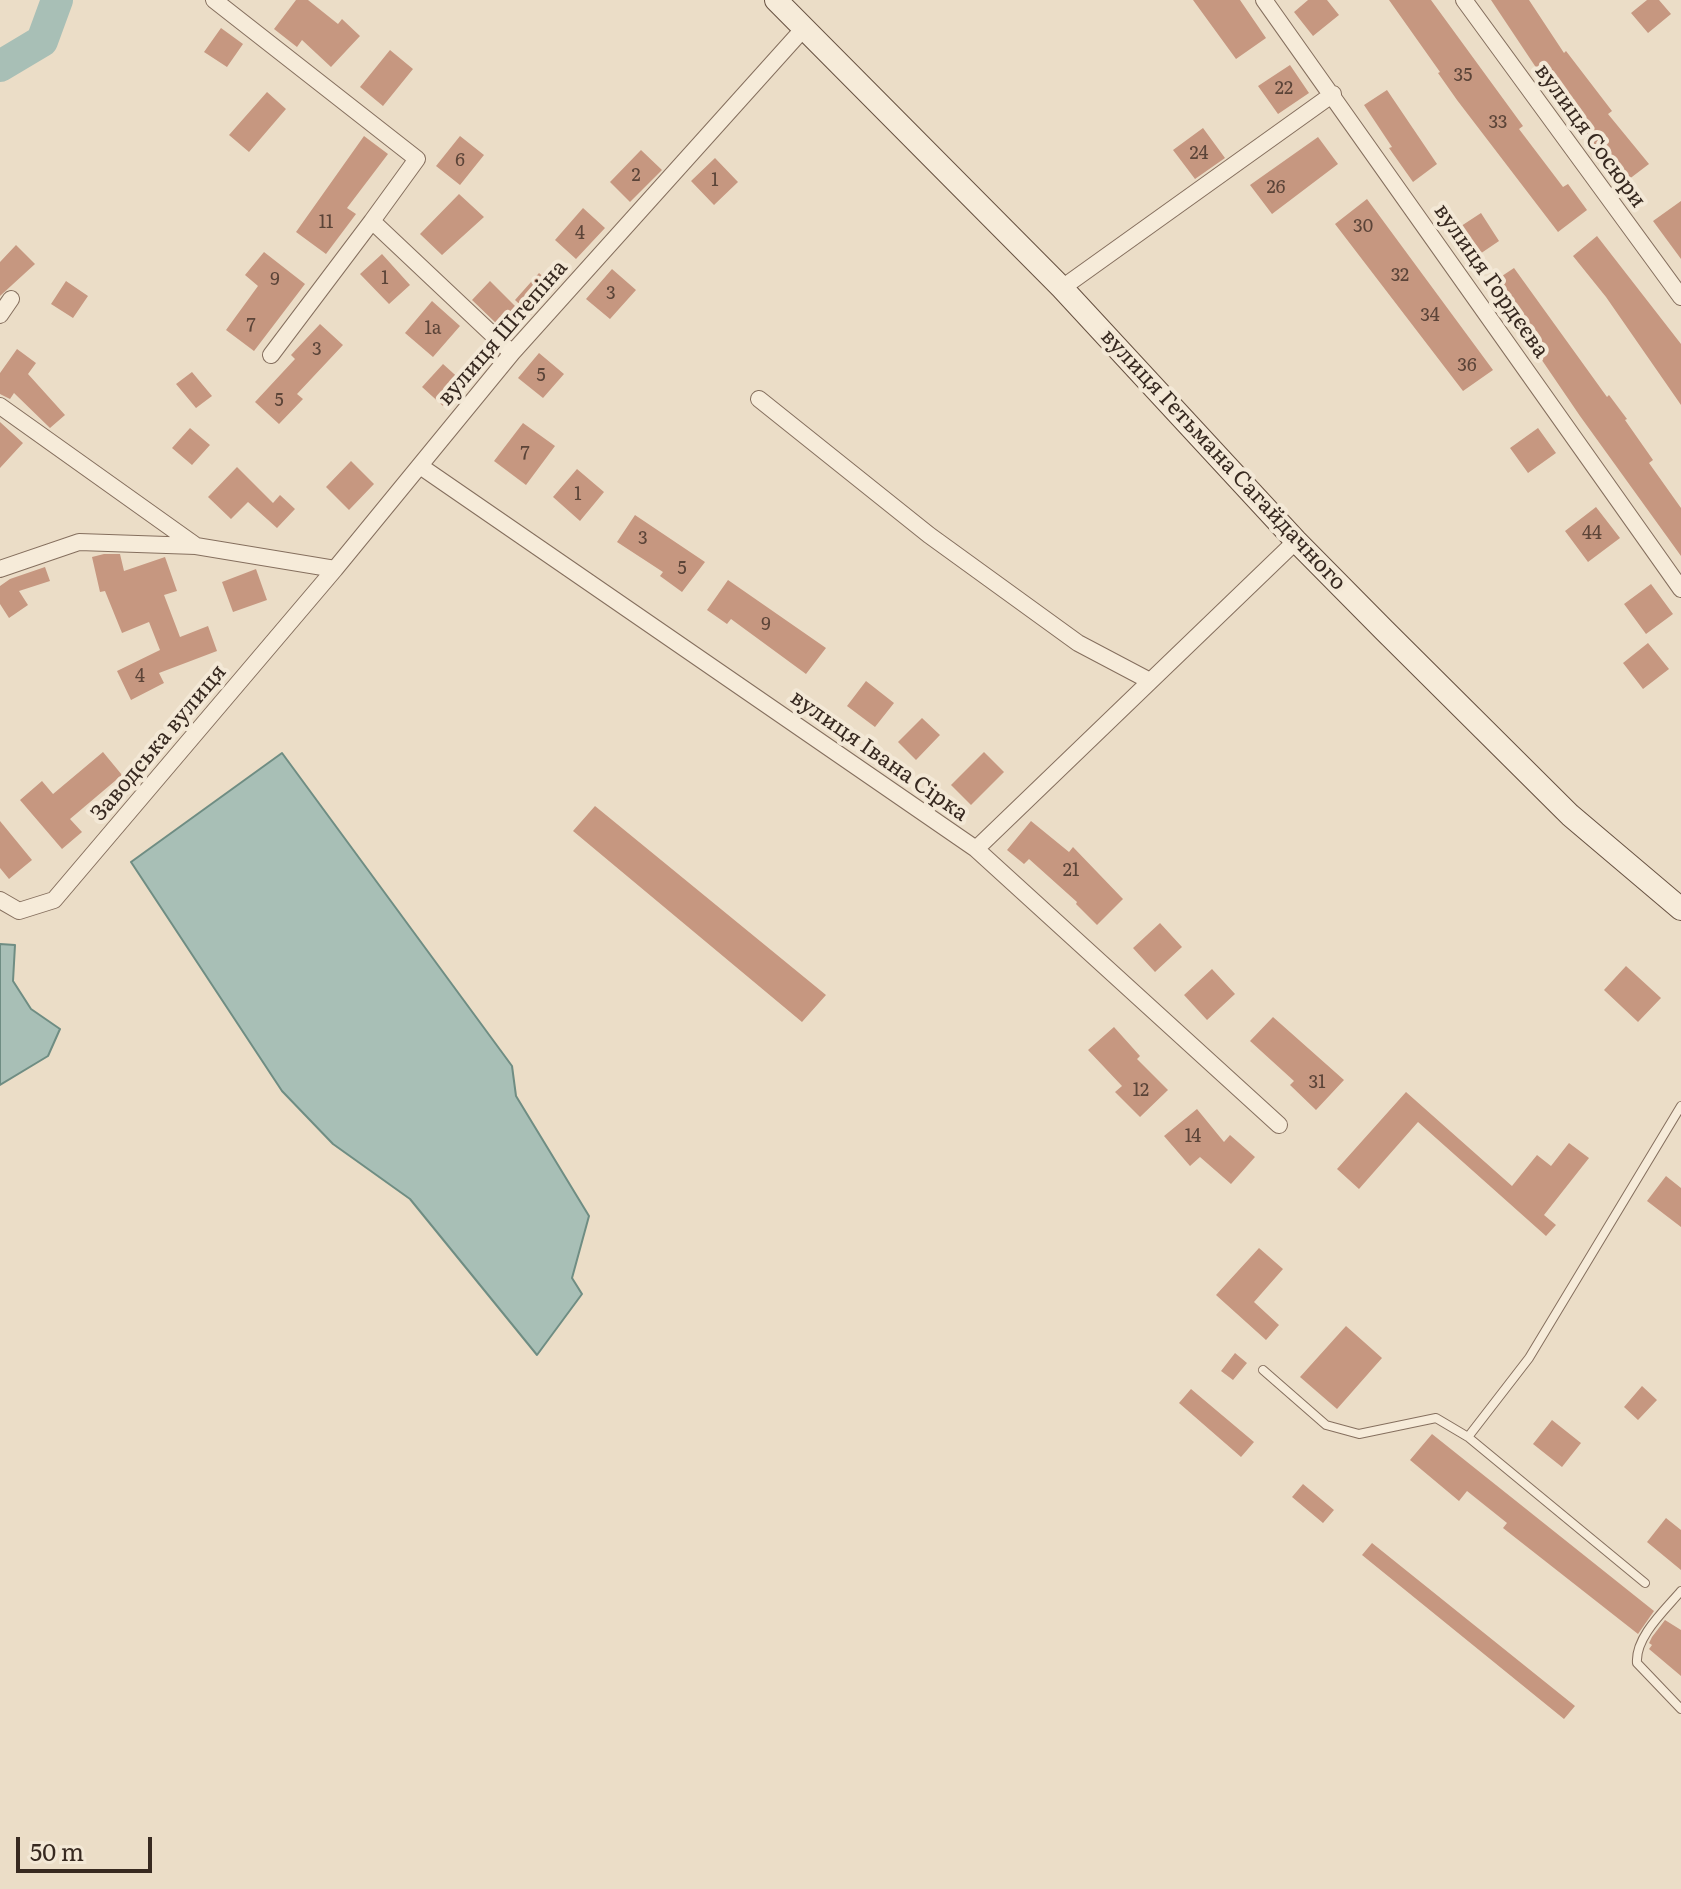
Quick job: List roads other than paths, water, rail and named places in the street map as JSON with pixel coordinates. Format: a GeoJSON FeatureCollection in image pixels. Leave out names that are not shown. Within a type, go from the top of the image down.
{"type":"FeatureCollection","features":[{"type":"Feature","properties":{"kind":"main road","name":"вулиця Гетьмана Сагайдачного"},"geometry":{"type":"LineString","coordinates":[[776,0],[1062,288],[1296,541],[1570,815],[1681,909]]}},
{"type":"Feature","properties":{"kind":"street"},"geometry":{"type":"LineString","coordinates":[[214,0],[417,159],[271,355]]}},
{"type":"Feature","properties":{"kind":"street","name":"вулиця Гордєєва"},"geometry":{"type":"LineString","coordinates":[[1264,0],[1681,589]]}},
{"type":"Feature","properties":{"kind":"street","name":"вулиця Сосюри"},"geometry":{"type":"LineString","coordinates":[[1464,0],[1681,297]]}},
{"type":"Feature","properties":{"kind":"street","name":"вулиця Штепіна"},"geometry":{"type":"LineString","coordinates":[[335,569],[512,353],[805,27]]}},
{"type":"Feature","properties":{"kind":"street"},"geometry":{"type":"LineString","coordinates":[[1062,288],[1333,94]]}},
{"type":"Feature","properties":{"kind":"street"},"geometry":{"type":"LineString","coordinates":[[372,221],[512,353]]}},
{"type":"Feature","properties":{"kind":"street"},"geometry":{"type":"LineString","coordinates":[[0,315],[11,299]]}},
{"type":"Feature","properties":{"kind":"street"},"geometry":{"type":"LineString","coordinates":[[759,399],[929,535],[1078,643],[1150,681]]}},
{"type":"Feature","properties":{"kind":"street"},"geometry":{"type":"LineString","coordinates":[[0,406],[196,546]]}},
{"type":"Feature","properties":{"kind":"street","name":"вулиця Івана Сірка"},"geometry":{"type":"LineString","coordinates":[[420,466],[976,849],[1279,1125]]}},
{"type":"Feature","properties":{"kind":"street"},"geometry":{"type":"LineString","coordinates":[[976,849],[1296,541]]}},
{"type":"Feature","properties":{"kind":"street"},"geometry":{"type":"LineString","coordinates":[[0,569],[79,542],[196,546],[335,569]]}},
{"type":"Feature","properties":{"kind":"street","name":"Заводська вулиця"},"geometry":{"type":"LineString","coordinates":[[0,900],[19,911],[54,900],[335,569]]}},
{"type":"Feature","properties":{"kind":"lane"},"geometry":{"type":"LineString","coordinates":[[1468,1437],[1529,1358],[1681,1106]]}},
{"type":"Feature","properties":{"kind":"lane"},"geometry":{"type":"LineString","coordinates":[[1263,1370],[1326,1425],[1359,1434],[1436,1418],[1468,1437],[1645,1583]]}},
{"type":"Feature","properties":{"kind":"lane"},"geometry":{"type":"LineString","coordinates":[[1681,1591],[1636,1653],[1637,1663],[1681,1709]]}},
{"type":"Feature","properties":{"kind":"waterway"},"geometry":{"type":"LineString","coordinates":[[0,66],[42,41],[57,0]]}}]}
